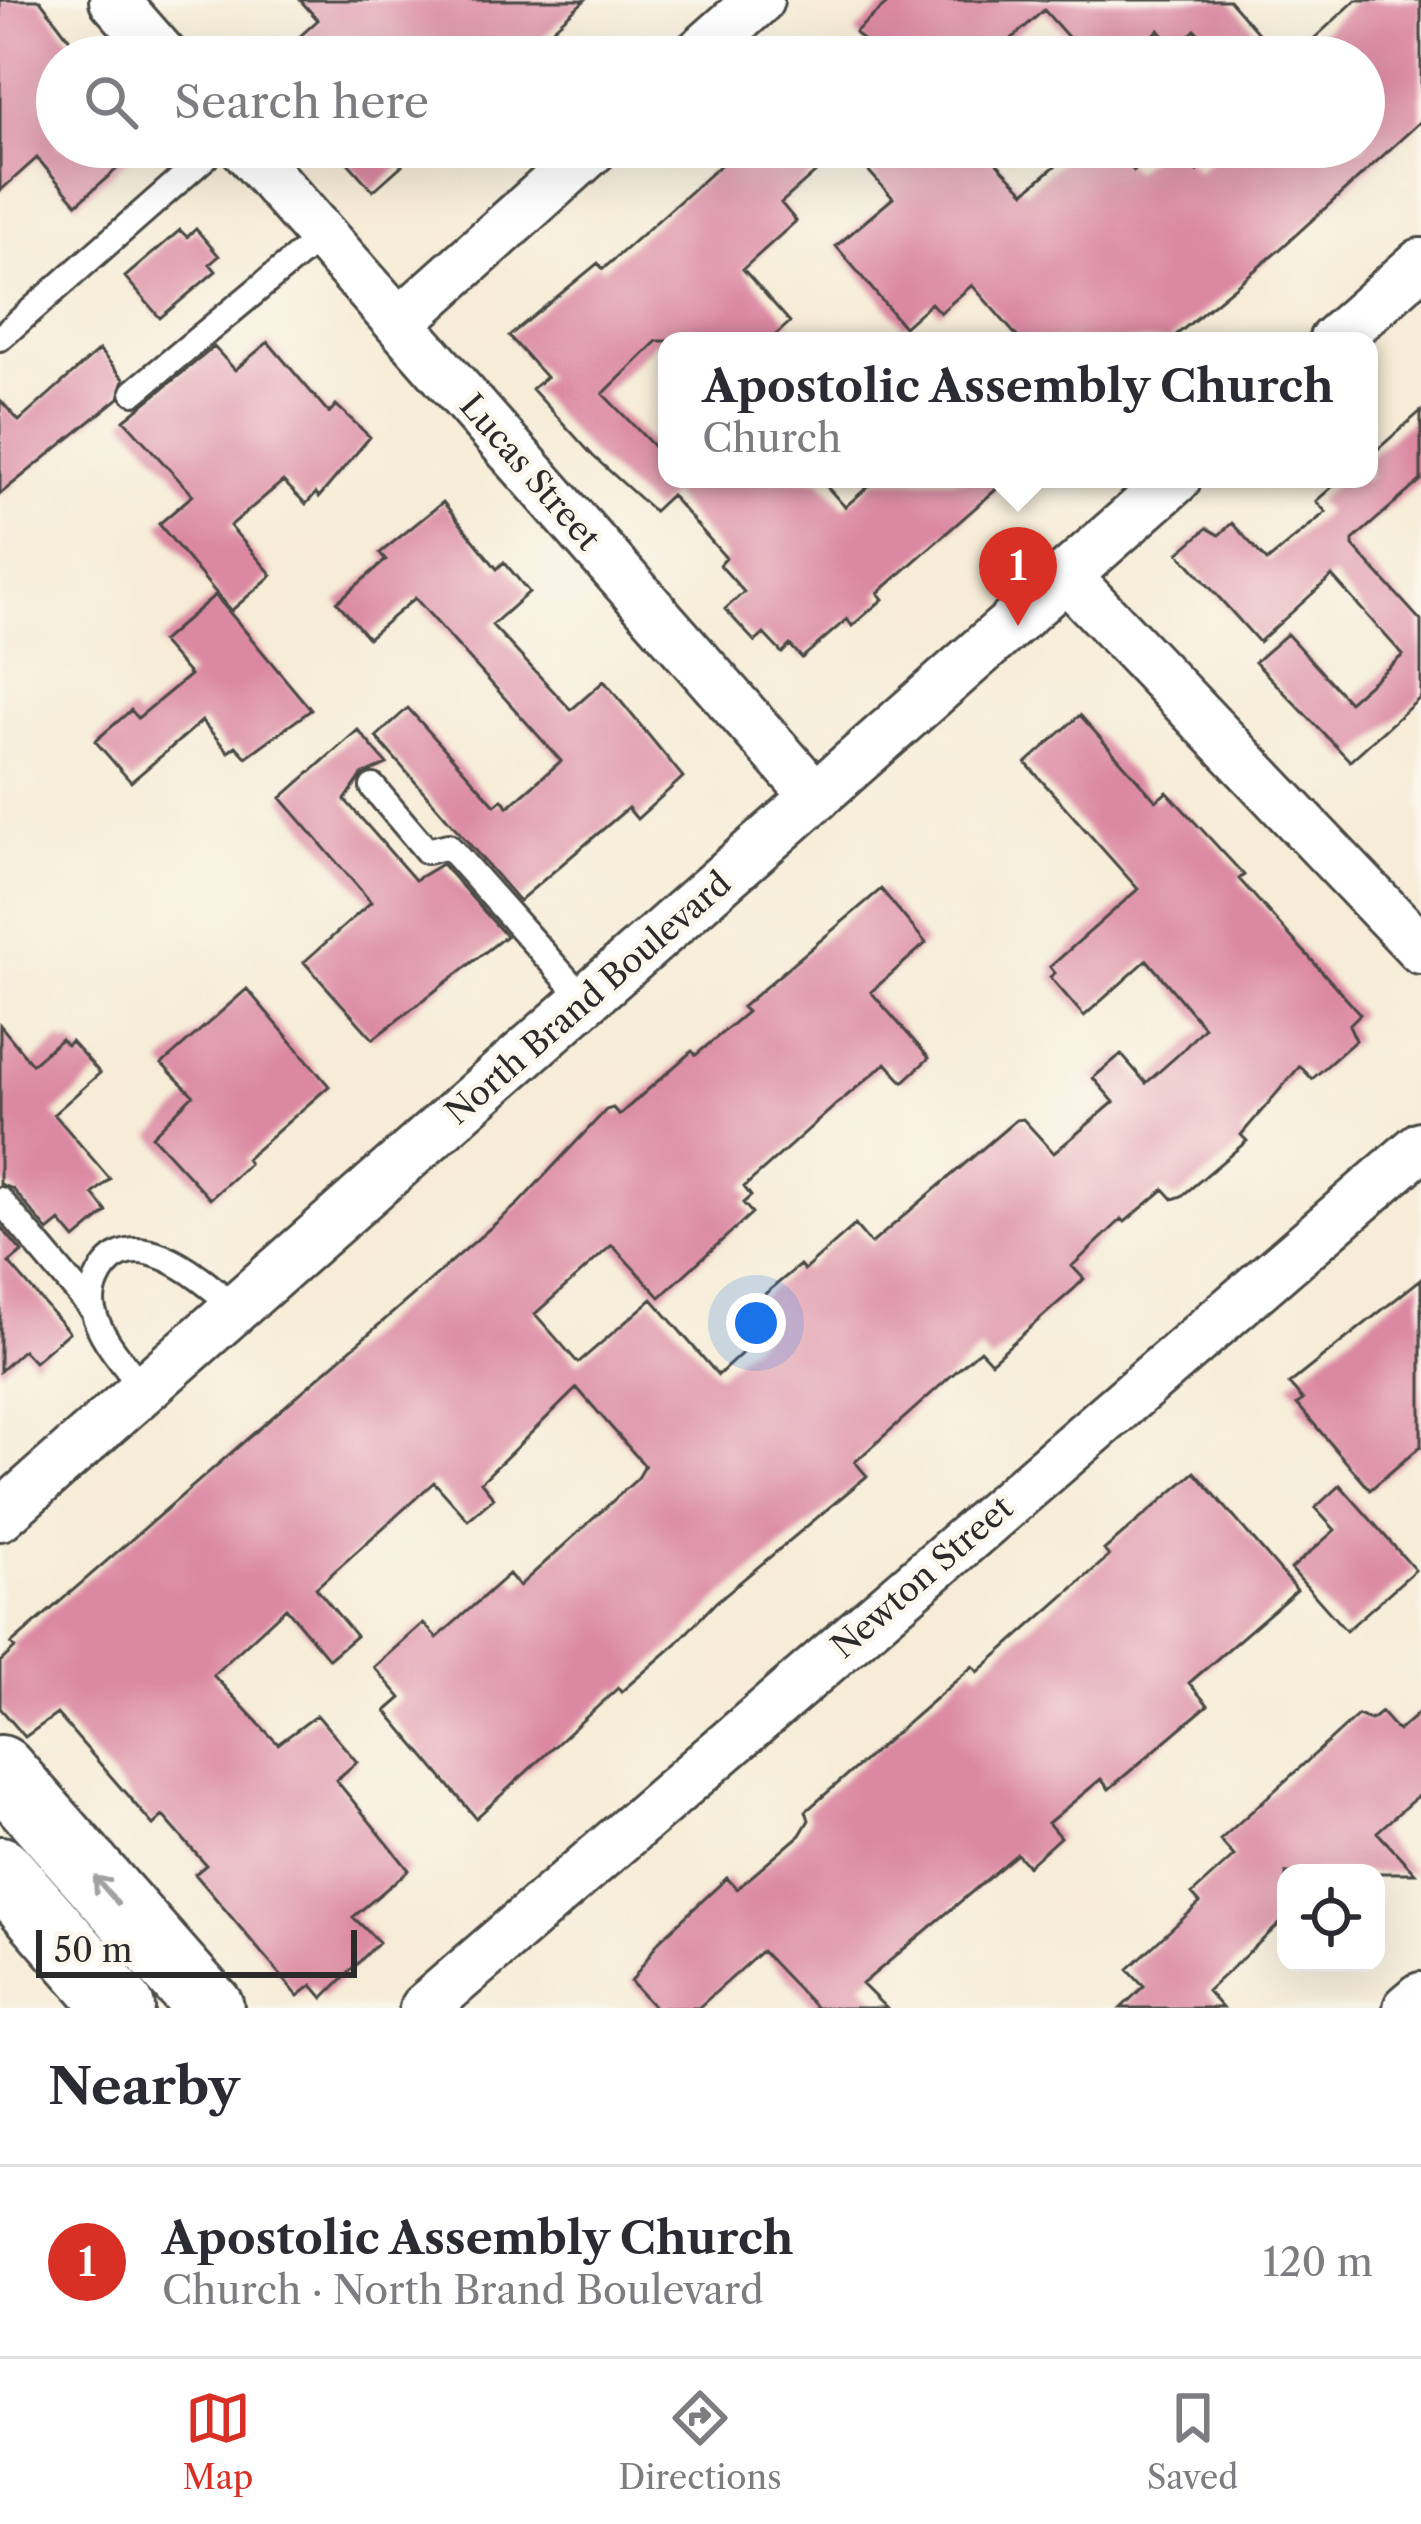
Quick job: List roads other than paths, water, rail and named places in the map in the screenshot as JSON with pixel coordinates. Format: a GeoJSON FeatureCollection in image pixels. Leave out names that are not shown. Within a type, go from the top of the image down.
{"type":"FeatureCollection","features":[{"type":"Feature","properties":{"kind":"main road"},"geometry":{"type":"LineString","coordinates":[[0,1769],[210,2008]]}},
{"type":"Feature","properties":{"kind":"main road"},"geometry":{"type":"LineString","coordinates":[[0,1870],[121,2008]]}},
{"type":"Feature","properties":{"kind":"street"},"geometry":{"type":"LineString","coordinates":[[114,0],[146,36]]}},
{"type":"Feature","properties":{"kind":"street"},"geometry":{"type":"LineString","coordinates":[[719,36],[759,0]]}},
{"type":"Feature","properties":{"kind":"street","name":"Lucas Street"},"geometry":{"type":"LineString","coordinates":[[262,168],[816,796]]}},
{"type":"Feature","properties":{"kind":"street"},"geometry":{"type":"LineString","coordinates":[[399,323],[572,168]]}},
{"type":"Feature","properties":{"kind":"street"},"geometry":{"type":"LineString","coordinates":[[1343,332],[1421,263]]}},
{"type":"Feature","properties":{"kind":"street","name":"North Brand Boulevard"},"geometry":{"type":"LineString","coordinates":[[0,1516],[1166,488]]}},
{"type":"Feature","properties":{"kind":"street"},"geometry":{"type":"LineString","coordinates":[[1066,576],[1421,949]]}},
{"type":"Feature","properties":{"kind":"street","name":"Newton Street"},"geometry":{"type":"LineString","coordinates":[[424,2008],[1421,1146]]}},
{"type":"Feature","properties":{"kind":"street"},"geometry":{"type":"LineString","coordinates":[[1408,2008],[1421,1997]]}},
{"type":"Feature","properties":{"kind":"lane"},"geometry":{"type":"LineString","coordinates":[[0,338],[194,168]]}},
{"type":"Feature","properties":{"kind":"lane"},"geometry":{"type":"LineString","coordinates":[[134,392],[322,236]]}},
{"type":"Feature","properties":{"kind":"lane"},"geometry":{"type":"LineString","coordinates":[[374,787],[427,851],[448,846],[586,1000]]}},
{"type":"Feature","properties":{"kind":"lane"},"geometry":{"type":"LineString","coordinates":[[0,1200],[92,1309],[143,1389]]}},
{"type":"Feature","properties":{"kind":"lane"},"geometry":{"type":"LineString","coordinates":[[92,1309],[93,1288],[105,1266],[130,1254],[151,1253],[193,1271],[236,1308]]}},
{"type":"Feature","properties":{"kind":"place","name":"Apostolic Assembly Church"},"geometry":{"type":"Point","coordinates":[1018,626]}}]}
